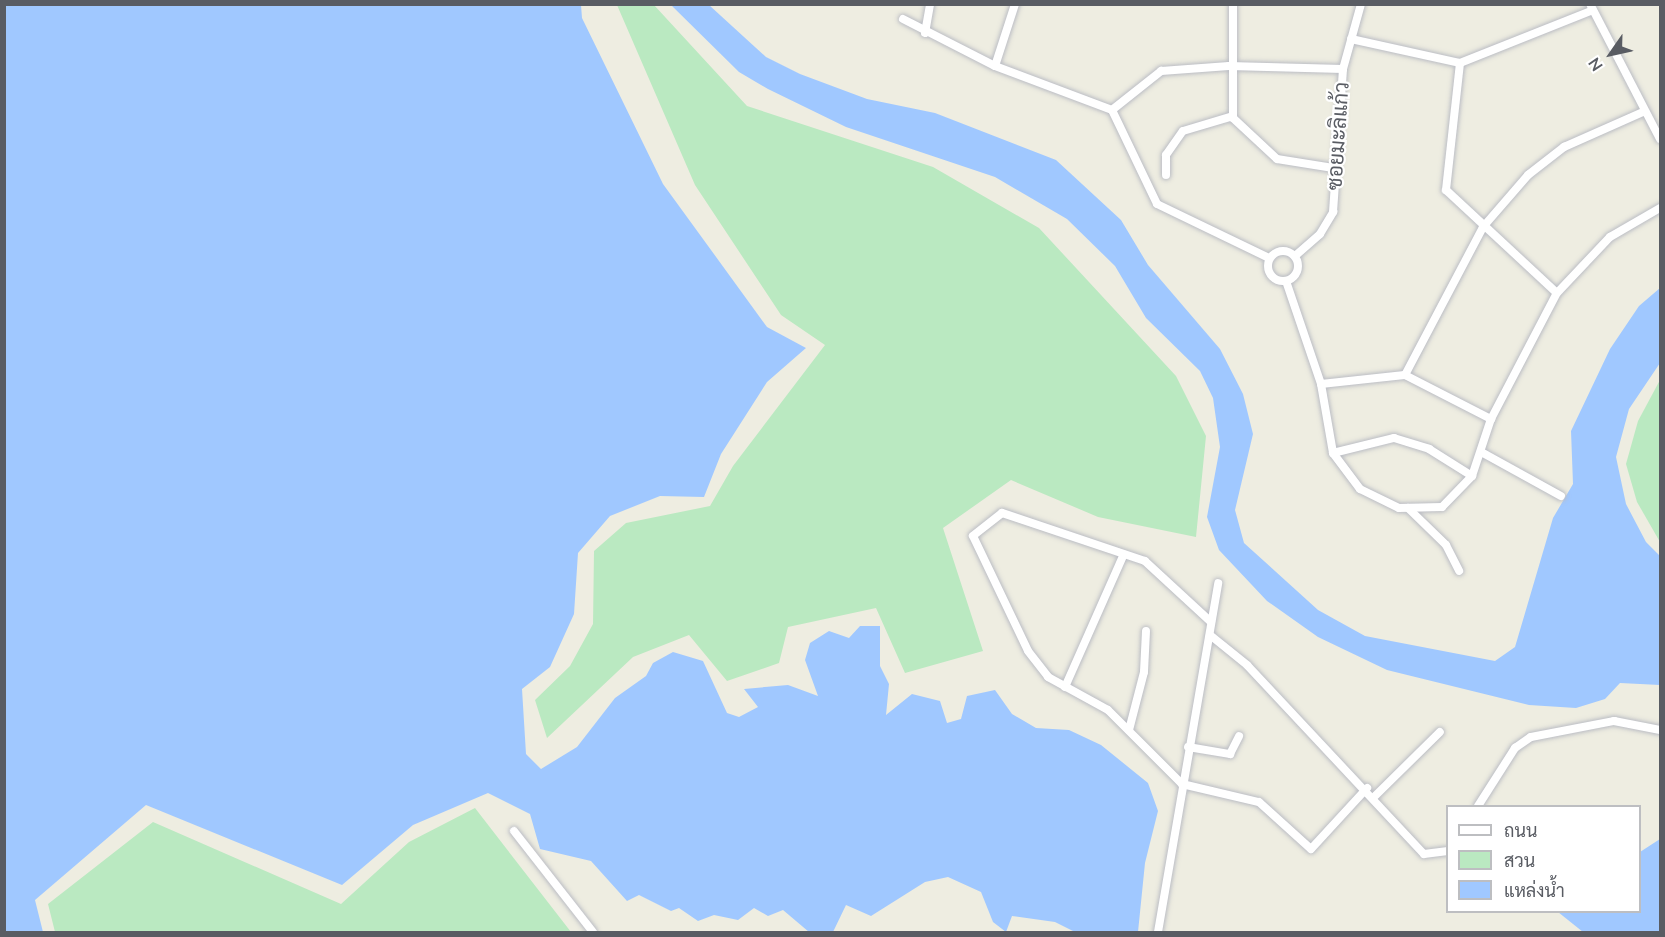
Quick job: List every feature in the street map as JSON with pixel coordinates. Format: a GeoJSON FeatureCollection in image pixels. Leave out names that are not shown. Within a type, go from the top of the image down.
{"type":"FeatureCollection","features":[{"type":"Feature","properties":{"kind":"street"},"geometry":{"type":"LineString","coordinates":[[925,33],[930,4]]}},
{"type":"Feature","properties":{"kind":"street"},"geometry":{"type":"LineString","coordinates":[[995,66],[1015,4]]}},
{"type":"Feature","properties":{"kind":"street"},"geometry":{"type":"LineString","coordinates":[[1233,4],[1229,66],[1233,116],[1277,159],[1333,168]]}},
{"type":"Feature","properties":{"kind":"street","name":"ซอยมะลิแก้ว"},"geometry":{"type":"LineString","coordinates":[[1295,256],[1320,234],[1333,212],[1333,168],[1343,69],[1361,4]]}},
{"type":"Feature","properties":{"kind":"street"},"geometry":{"type":"LineString","coordinates":[[1351,39],[1460,63],[1591,8],[1643,112],[1660,139]]}},
{"type":"Feature","properties":{"kind":"street"},"geometry":{"type":"LineString","coordinates":[[903,19],[925,33],[995,66],[1112,110],[1157,204],[1269,258]]}},
{"type":"Feature","properties":{"kind":"street"},"geometry":{"type":"LineString","coordinates":[[1460,63],[1446,190],[1483,227],[1557,293]]}},
{"type":"Feature","properties":{"kind":"street"},"geometry":{"type":"LineString","coordinates":[[1112,110],[1161,71],[1229,66],[1343,69]]}},
{"type":"Feature","properties":{"kind":"street"},"geometry":{"type":"LineString","coordinates":[[1405,375],[1483,227],[1528,175],[1563,147],[1643,112]]}},
{"type":"Feature","properties":{"kind":"street"},"geometry":{"type":"LineString","coordinates":[[1166,175],[1166,155],[1183,131],[1233,116]]}},
{"type":"Feature","properties":{"kind":"street"},"geometry":{"type":"LineString","coordinates":[[1269,258],[1269,273],[1286,281],[1321,384],[1333,453],[1360,489],[1408,508],[1442,507],[1472,476],[1483,453],[1491,419],[1557,293],[1610,237],[1660,208]]}},
{"type":"Feature","properties":{"kind":"street"},"geometry":{"type":"LineString","coordinates":[[1269,258],[1281,250],[1295,256],[1297,271],[1286,281]]}},
{"type":"Feature","properties":{"kind":"street"},"geometry":{"type":"LineString","coordinates":[[1321,384],[1405,375],[1491,419]]}},
{"type":"Feature","properties":{"kind":"street"},"geometry":{"type":"LineString","coordinates":[[1333,453],[1394,438],[1429,449],[1472,476]]}},
{"type":"Feature","properties":{"kind":"street"},"geometry":{"type":"LineString","coordinates":[[1483,453],[1561,496]]}},
{"type":"Feature","properties":{"kind":"street"},"geometry":{"type":"LineString","coordinates":[[1408,508],[1446,546],[1459,571]]}},
{"type":"Feature","properties":{"kind":"street"},"geometry":{"type":"LineString","coordinates":[[1211,622],[1145,561],[1002,513],[973,536],[1028,651],[1065,687],[1108,710],[1182,784],[1258,802],[1311,849],[1367,788]]}},
{"type":"Feature","properties":{"kind":"street"},"geometry":{"type":"LineString","coordinates":[[1065,687],[1124,554]]}},
{"type":"Feature","properties":{"kind":"street"},"geometry":{"type":"LineString","coordinates":[[1158,933],[1188,747],[1218,584]]}},
{"type":"Feature","properties":{"kind":"street"},"geometry":{"type":"LineString","coordinates":[[1129,730],[1144,672],[1146,631]]}},
{"type":"Feature","properties":{"kind":"street"},"geometry":{"type":"LineString","coordinates":[[1210,636],[1247,665],[1375,796],[1425,854],[1446,850]]}},
{"type":"Feature","properties":{"kind":"street"},"geometry":{"type":"LineString","coordinates":[[1479,805],[1515,748],[1531,737],[1614,720],[1660,730]]}},
{"type":"Feature","properties":{"kind":"street"},"geometry":{"type":"LineString","coordinates":[[1375,796],[1440,732]]}},
{"type":"Feature","properties":{"kind":"street"},"geometry":{"type":"LineString","coordinates":[[1188,747],[1230,754],[1239,736]]}},
{"type":"Feature","properties":{"kind":"street"},"geometry":{"type":"LineString","coordinates":[[514,831],[593,933]]}},
{"type":"Feature","properties":{"kind":"green space"},"geometry":{"type":"Polygon","coordinates":[[[617,5],[654,5],[747,106],[933,167],[1039,228],[1176,376],[1206,436],[1196,537],[1098,517],[1011,480],[943,528],[983,651],[905,673],[876,608],[788,627],[779,663],[727,681],[689,635],[633,657],[547,738],[535,700],[570,666],[593,624],[594,551],[626,523],[710,506],[733,466],[825,345],[781,315],[695,185],[617,5]]]}},
{"type":"Feature","properties":{"kind":"green space"},"geometry":{"type":"Polygon","coordinates":[[[1660,380],[1660,542],[1637,502],[1626,464],[1638,421],[1660,380]]]}},
{"type":"Feature","properties":{"kind":"green space"},"geometry":{"type":"Polygon","coordinates":[[[475,808],[571,932],[55,932],[48,904],[153,822],[341,904],[409,842],[475,808]]]}},
{"type":"Feature","properties":{"kind":"water"},"geometry":{"type":"Polygon","coordinates":[[[5,4],[581,5],[582,18],[663,184],[767,327],[806,348],[767,382],[721,454],[704,497],[660,496],[610,516],[578,553],[574,614],[550,667],[522,689],[526,754],[541,769],[577,747],[615,698],[646,676],[653,663],[673,652],[703,661],[727,713],[739,717],[758,707],[744,689],[788,685],[818,696],[805,660],[810,643],[829,631],[849,638],[860,626],[880,626],[880,666],[889,684],[886,715],[912,694],[940,701],[947,723],[961,719],[967,696],[995,690],[1012,714],[1036,728],[1069,730],[1101,745],[1148,783],[1158,811],[1145,863],[1138,932],[1075,932],[1055,922],[1012,916],[1006,932],[993,922],[981,892],[948,877],[925,882],[871,916],[846,905],[833,932],[809,932],[783,910],[768,916],[754,908],[738,920],[714,915],[698,921],[679,908],[671,911],[639,895],[627,901],[591,861],[540,849],[530,814],[488,793],[413,825],[342,885],[146,805],[35,900],[43,932],[5,932],[5,4]]]}},
{"type":"Feature","properties":{"kind":"water"},"geometry":{"type":"Polygon","coordinates":[[[671,5],[709,5],[766,57],[800,74],[867,99],[935,113],[1056,160],[1121,220],[1148,265],[1220,349],[1243,394],[1253,434],[1235,510],[1244,543],[1318,610],[1365,636],[1495,661],[1515,647],[1553,518],[1573,484],[1571,431],[1610,349],[1639,306],[1660,288],[1660,363],[1629,409],[1616,457],[1626,504],[1646,542],[1660,556],[1660,685],[1620,683],[1605,699],[1576,708],[1529,705],[1387,670],[1318,637],[1267,601],[1219,550],[1207,517],[1220,447],[1213,398],[1200,371],[1146,318],[1115,266],[1067,219],[995,177],[846,127],[768,89],[739,72],[671,5]]]}},
{"type":"Feature","properties":{"kind":"water"},"geometry":{"type":"Polygon","coordinates":[[[1660,839],[1660,932],[1583,932],[1559,913],[1641,913],[1641,851],[1660,839]]]}}]}
